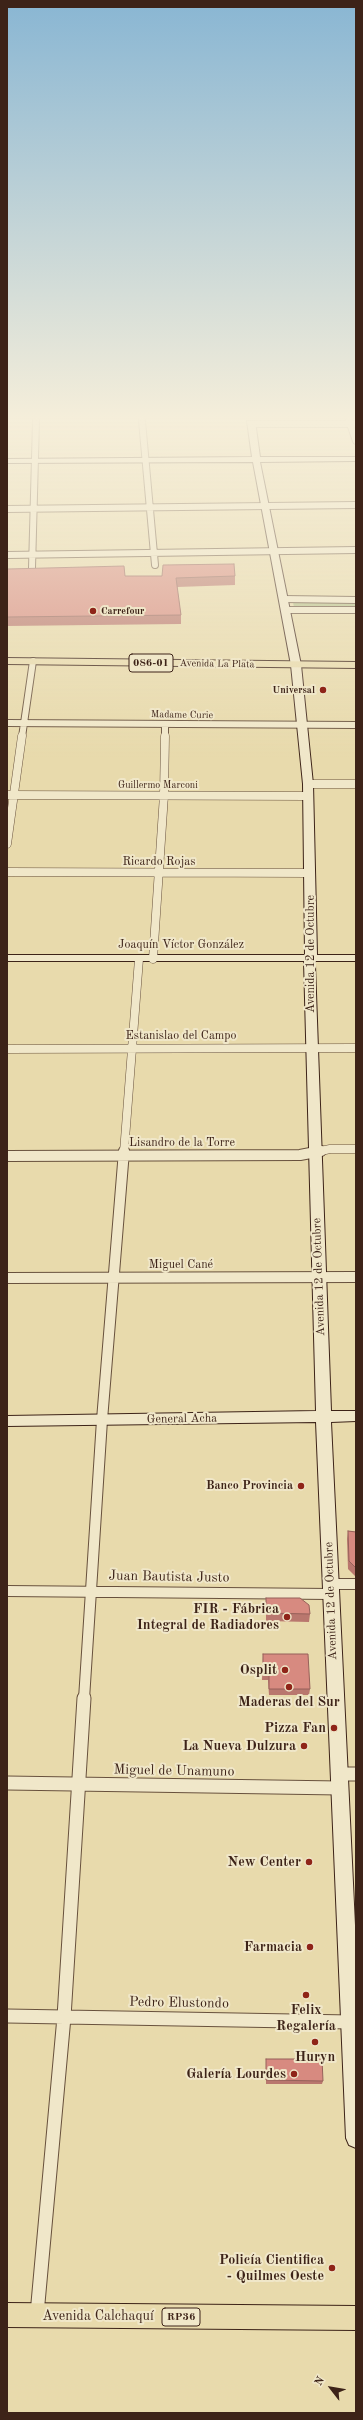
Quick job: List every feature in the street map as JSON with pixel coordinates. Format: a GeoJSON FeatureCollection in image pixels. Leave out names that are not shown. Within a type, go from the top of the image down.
{"type":"FeatureCollection","features":[{"type":"Feature","properties":{"kind":"main road","name":"Avenida 12 de Octubre"},"geometry":{"type":"LineString","coordinates":[[271,534],[296,665],[309,790],[312,949],[310,958],[314,1152],[330,1589],[339,1781],[353,1974],[351,2022],[356,2138]]}},
{"type":"Feature","properties":{"kind":"main road","name":"Avenida La Plata"},"geometry":{"type":"LineString","coordinates":[[7,661],[356,665]]}},
{"type":"Feature","properties":{"kind":"main road","name":"Joaquín Víctor González"},"geometry":{"type":"LineString","coordinates":[[7,958],[356,958]]}},
{"type":"Feature","properties":{"kind":"main road","name":"General Acha"},"geometry":{"type":"LineString","coordinates":[[7,1421],[356,1416]]}},
{"type":"Feature","properties":{"kind":"main road","name":"Avenida Calchaquí"},"geometry":{"type":"LineString","coordinates":[[7,2316],[356,2318]]}},
{"type":"Feature","properties":{"kind":"street"},"geometry":{"type":"LineString","coordinates":[[32,568],[34,534]]}},
{"type":"Feature","properties":{"kind":"street"},"geometry":{"type":"LineString","coordinates":[[152,534],[155,565]]}},
{"type":"Feature","properties":{"kind":"street"},"geometry":{"type":"LineString","coordinates":[[7,555],[356,550]]}},
{"type":"Feature","properties":{"kind":"street"},"geometry":{"type":"LineString","coordinates":[[284,599],[356,600]]}},
{"type":"Feature","properties":{"kind":"street"},"geometry":{"type":"LineString","coordinates":[[286,610],[356,610]]}},
{"type":"Feature","properties":{"kind":"street"},"geometry":{"type":"LineString","coordinates":[[7,844],[33,662]]}},
{"type":"Feature","properties":{"kind":"street","name":"Madame Curie"},"geometry":{"type":"LineString","coordinates":[[7,723],[303,726],[356,725]]}},
{"type":"Feature","properties":{"kind":"street"},"geometry":{"type":"LineString","coordinates":[[153,959],[164,795],[165,725]]}},
{"type":"Feature","properties":{"kind":"street","name":"Guillermo Marconi"},"geometry":{"type":"LineString","coordinates":[[7,795],[164,795],[309,790],[356,784]]}},
{"type":"Feature","properties":{"kind":"street","name":"Ricardo Rojas"},"geometry":{"type":"LineString","coordinates":[[7,872],[311,873]]}},
{"type":"Feature","properties":{"kind":"street"},"geometry":{"type":"LineString","coordinates":[[37,2316],[64,2017],[102,1420],[130,1048],[139,959]]}},
{"type":"Feature","properties":{"kind":"street","name":"Estanislao del Campo"},"geometry":{"type":"LineString","coordinates":[[7,1049],[356,1048]]}},
{"type":"Feature","properties":{"kind":"street","name":"Lisandro de la Torre"},"geometry":{"type":"LineString","coordinates":[[7,1156],[300,1155],[330,1149],[356,1149]]}},
{"type":"Feature","properties":{"kind":"street","name":"Miguel Cané"},"geometry":{"type":"LineString","coordinates":[[7,1278],[356,1276]]}},
{"type":"Feature","properties":{"kind":"street","name":"Juan Bautista Justo"},"geometry":{"type":"LineString","coordinates":[[7,1591],[92,1592],[330,1589],[356,1584]]}},
{"type":"Feature","properties":{"kind":"street","name":"Miguel de Unamuno"},"geometry":{"type":"LineString","coordinates":[[7,1783],[79,1784],[339,1781],[356,1774]]}},
{"type":"Feature","properties":{"kind":"street","name":"Pedro Elustondo"},"geometry":{"type":"LineString","coordinates":[[7,2016],[351,2022]]}},
{"type":"Feature","properties":{"kind":"green space"},"geometry":{"type":"Polygon","coordinates":[[[293,602],[356,602],[356,608],[294,608],[293,602]]]}},
{"type":"Feature","properties":{"kind":"building","name":"Carrefour"},"geometry":{"type":"Polygon","coordinates":[[[234,564],[235,576],[176,578],[181,615],[7,617],[7,569],[124,566],[125,576],[162,576],[163,565],[234,564]]]}},
{"type":"Feature","properties":{"kind":"building"},"geometry":{"type":"Polygon","coordinates":[[[348,1531],[356,1532],[356,1568],[349,1561],[348,1531]]]}},
{"type":"Feature","properties":{"kind":"building"},"geometry":{"type":"Polygon","coordinates":[[[266,1598],[300,1598],[309,1605],[310,1614],[266,1613],[266,1598]]]}},
{"type":"Feature","properties":{"kind":"building"},"geometry":{"type":"Polygon","coordinates":[[[263,1654],[308,1654],[310,1689],[269,1689],[269,1674],[263,1674],[263,1654]]]}},
{"type":"Feature","properties":{"kind":"building","name":"Galería Lourdes"},"geometry":{"type":"Polygon","coordinates":[[[266,2059],[322,2059],[323,2081],[266,2080],[266,2059]]]}},
{"type":"Feature","properties":{"kind":"place","name":"Carrefour"},"geometry":{"type":"Point","coordinates":[93,611]}},
{"type":"Feature","properties":{"kind":"place","name":"Universal"},"geometry":{"type":"Point","coordinates":[323,690]}},
{"type":"Feature","properties":{"kind":"place","name":"Banco Provincia"},"geometry":{"type":"Point","coordinates":[301,1486]}},
{"type":"Feature","properties":{"kind":"place","name":"FIR - Fábrica Integral de Radiadores"},"geometry":{"type":"Point","coordinates":[287,1617]}},
{"type":"Feature","properties":{"kind":"place","name":"Osplit"},"geometry":{"type":"Point","coordinates":[285,1670]}},
{"type":"Feature","properties":{"kind":"place","name":"Maderas del Sur"},"geometry":{"type":"Point","coordinates":[289,1687]}},
{"type":"Feature","properties":{"kind":"place","name":"Pizza Fan"},"geometry":{"type":"Point","coordinates":[334,1728]}},
{"type":"Feature","properties":{"kind":"place","name":"La Nueva Dulzura"},"geometry":{"type":"Point","coordinates":[304,1746]}},
{"type":"Feature","properties":{"kind":"place","name":"New Center"},"geometry":{"type":"Point","coordinates":[309,1862]}},
{"type":"Feature","properties":{"kind":"place","name":"Farmacia"},"geometry":{"type":"Point","coordinates":[310,1947]}},
{"type":"Feature","properties":{"kind":"place","name":"Felix Regalería"},"geometry":{"type":"Point","coordinates":[306,1995]}},
{"type":"Feature","properties":{"kind":"place","name":"Huryn"},"geometry":{"type":"Point","coordinates":[315,2042]}},
{"type":"Feature","properties":{"kind":"place","name":"Galería Lourdes"},"geometry":{"type":"Point","coordinates":[294,2074]}},
{"type":"Feature","properties":{"kind":"place","name":"Policía Cientifica - Quilmes Oeste"},"geometry":{"type":"Point","coordinates":[332,2268]}}]}
